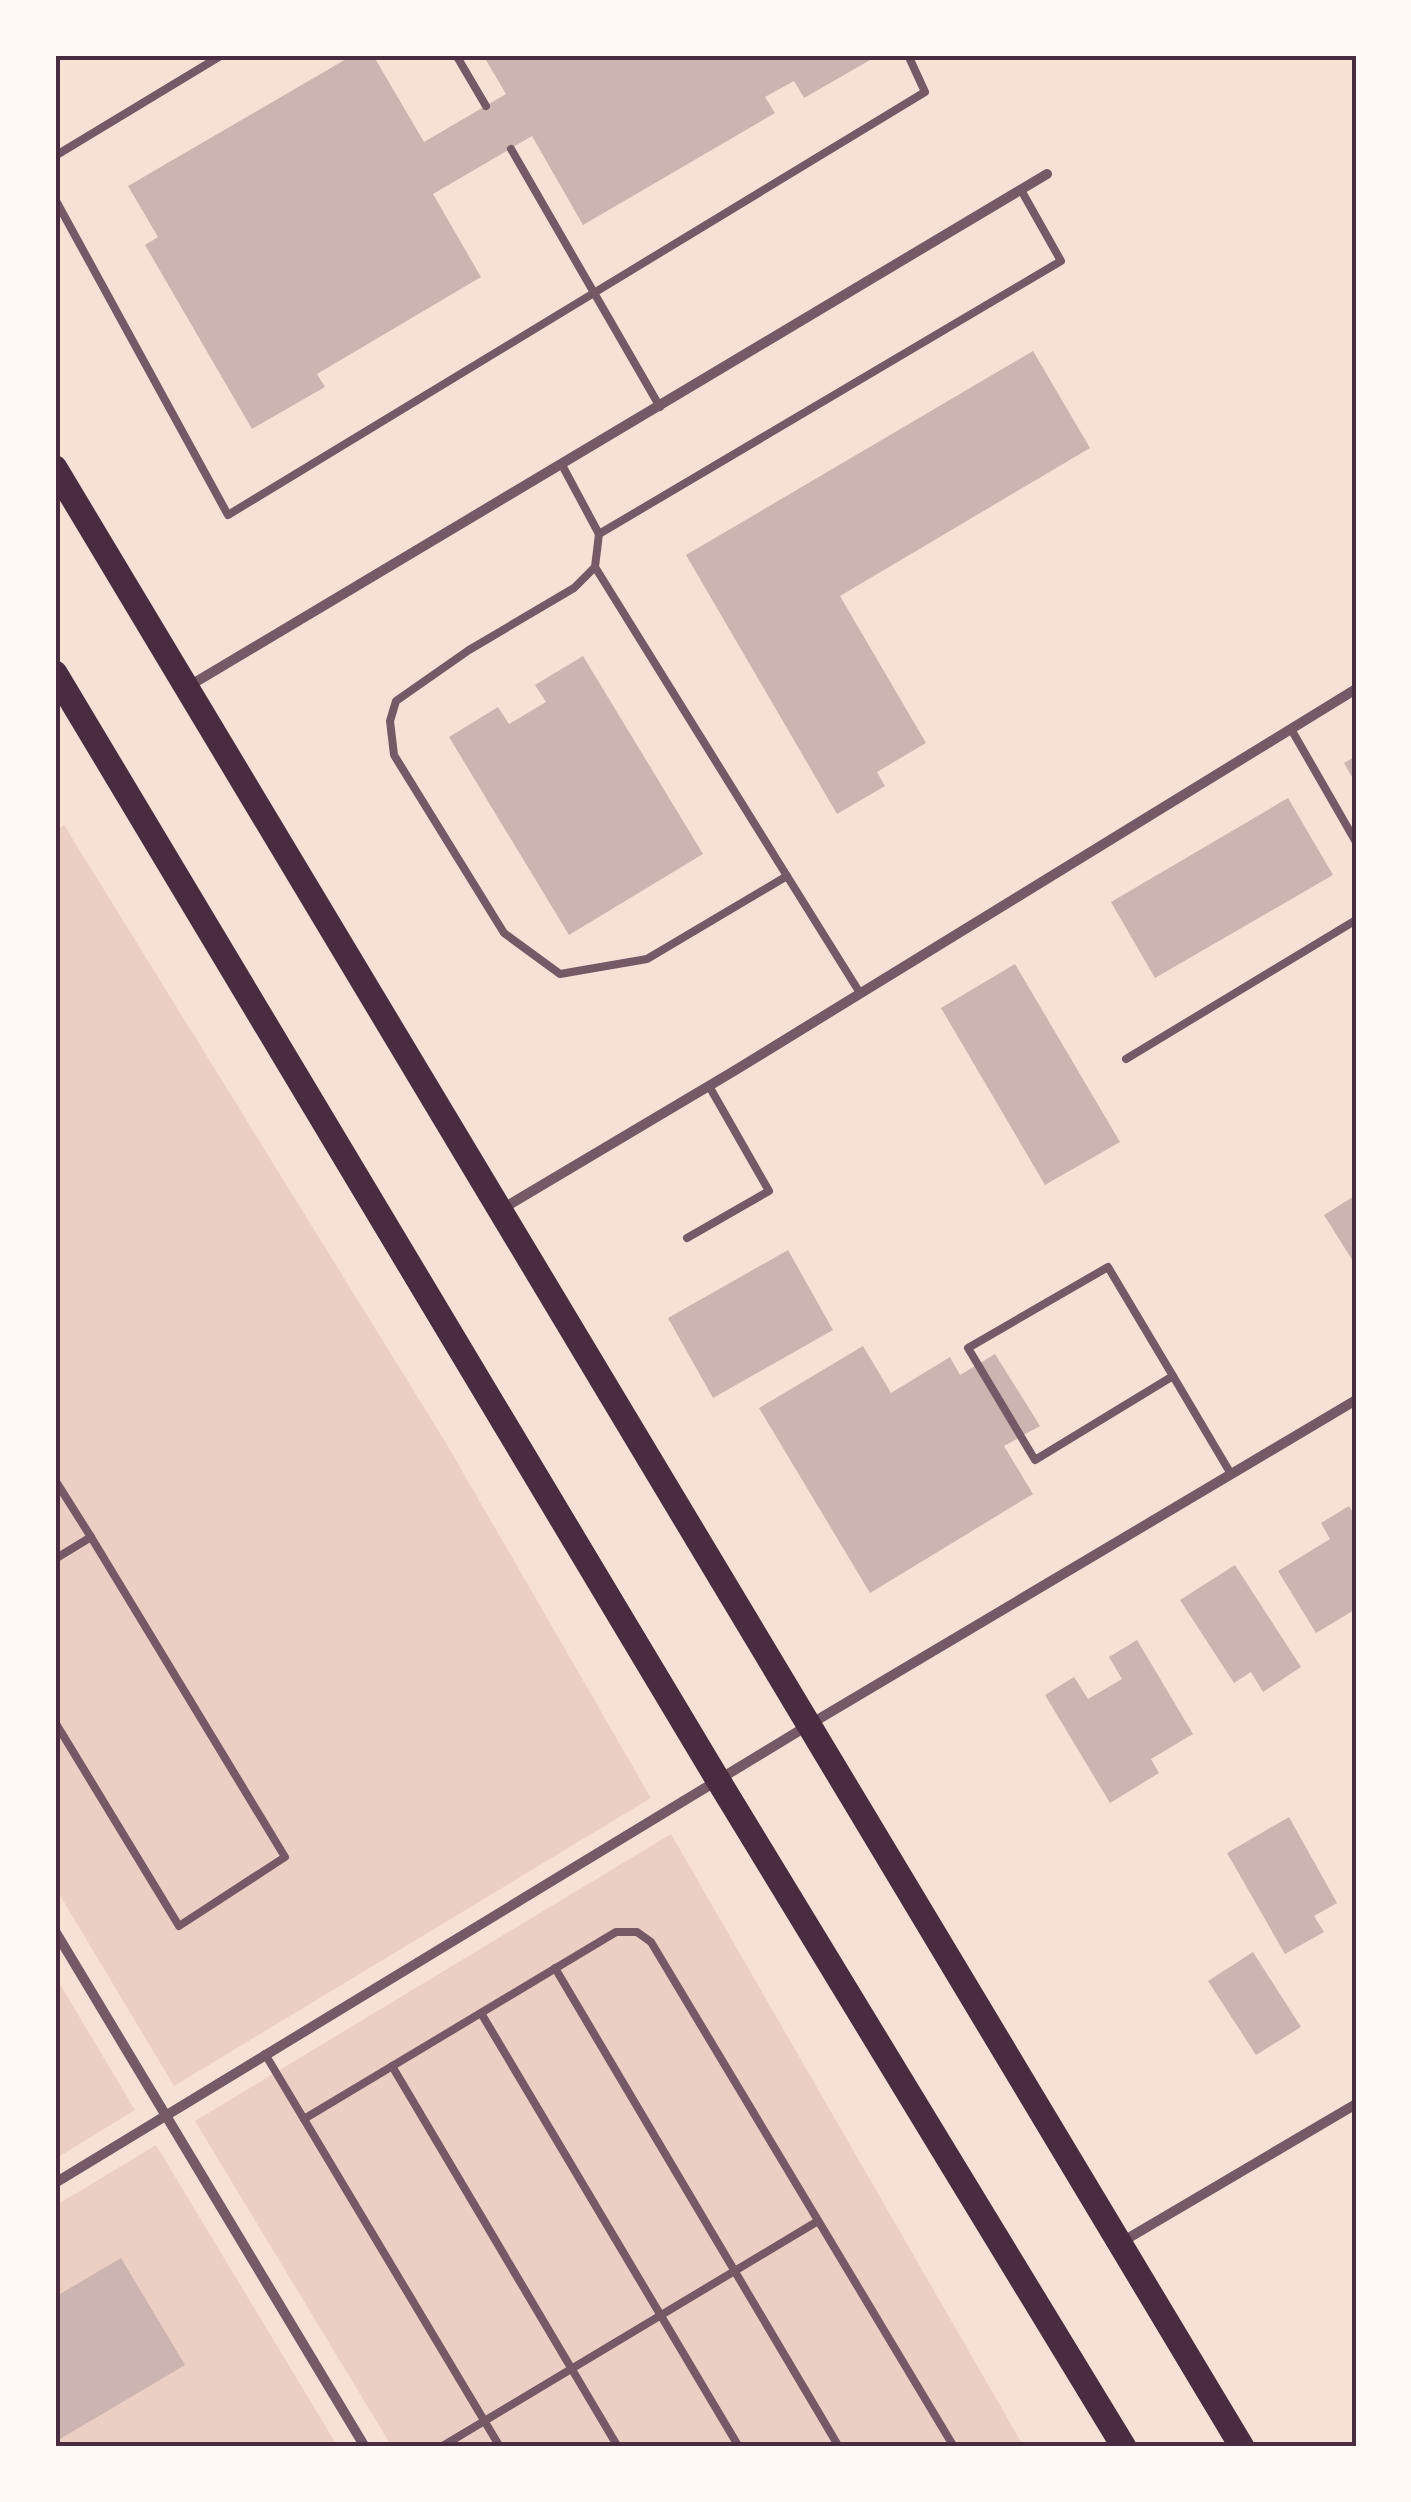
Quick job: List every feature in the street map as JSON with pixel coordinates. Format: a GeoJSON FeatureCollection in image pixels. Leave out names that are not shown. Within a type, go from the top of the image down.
{"type":"FeatureCollection","features":[{"type":"Feature","properties":{"kind":"main road"},"geometry":{"type":"LineString","coordinates":[[55,468],[1242,2447]]}},
{"type":"Feature","properties":{"kind":"main road"},"geometry":{"type":"LineString","coordinates":[[55,672],[718,1780],[1124,2447]]}},
{"type":"Feature","properties":{"kind":"street"},"geometry":{"type":"LineString","coordinates":[[188,686],[1048,174]]}},
{"type":"Feature","properties":{"kind":"street"},"geometry":{"type":"LineString","coordinates":[[501,1210],[1356,689]]}},
{"type":"Feature","properties":{"kind":"street"},"geometry":{"type":"LineString","coordinates":[[55,2183],[807,1726],[1356,1400]]}},
{"type":"Feature","properties":{"kind":"street"},"geometry":{"type":"LineString","coordinates":[[55,1931],[365,2447]]}},
{"type":"Feature","properties":{"kind":"street"},"geometry":{"type":"LineString","coordinates":[[1120,2243],[1356,2104]]}},
{"type":"Feature","properties":{"kind":"lane"},"geometry":{"type":"LineString","coordinates":[[55,156],[222,55]]}},
{"type":"Feature","properties":{"kind":"lane"},"geometry":{"type":"LineString","coordinates":[[456,55],[486,106]]}},
{"type":"Feature","properties":{"kind":"lane"},"geometry":{"type":"LineString","coordinates":[[55,199],[228,515],[925,92],[908,55]]}},
{"type":"Feature","properties":{"kind":"lane"},"geometry":{"type":"LineString","coordinates":[[511,148],[660,408]]}},
{"type":"Feature","properties":{"kind":"lane"},"geometry":{"type":"LineString","coordinates":[[599,534],[1060,262],[1021,190]]}},
{"type":"Feature","properties":{"kind":"lane"},"geometry":{"type":"LineString","coordinates":[[562,465],[599,534],[595,567],[574,588],[469,650],[396,701],[390,721],[394,755],[504,934],[560,974],[646,959],[786,876]]}},
{"type":"Feature","properties":{"kind":"lane"},"geometry":{"type":"LineString","coordinates":[[595,567],[860,993]]}},
{"type":"Feature","properties":{"kind":"lane"},"geometry":{"type":"LineString","coordinates":[[1291,729],[1356,842]]}},
{"type":"Feature","properties":{"kind":"lane"},"geometry":{"type":"LineString","coordinates":[[1126,1059],[1356,920]]}},
{"type":"Feature","properties":{"kind":"lane"},"geometry":{"type":"LineString","coordinates":[[687,1238],[769,1191],[709,1086]]}},
{"type":"Feature","properties":{"kind":"lane"},"geometry":{"type":"LineString","coordinates":[[1173,1376],[1036,1460],[968,1348],[1108,1266],[1232,1474]]}},
{"type":"Feature","properties":{"kind":"lane"},"geometry":{"type":"LineString","coordinates":[[55,1480],[285,1857],[179,1926],[55,1722]]}},
{"type":"Feature","properties":{"kind":"lane"},"geometry":{"type":"LineString","coordinates":[[55,1559],[91,1537]]}},
{"type":"Feature","properties":{"kind":"lane"},"geometry":{"type":"LineString","coordinates":[[304,2119],[616,1932],[637,1932],[652,1942],[954,2447]]}},
{"type":"Feature","properties":{"kind":"lane"},"geometry":{"type":"LineString","coordinates":[[555,1968],[839,2447]]}},
{"type":"Feature","properties":{"kind":"lane"},"geometry":{"type":"LineString","coordinates":[[481,2013],[738,2447]]}},
{"type":"Feature","properties":{"kind":"lane"},"geometry":{"type":"LineString","coordinates":[[266,2054],[500,2447]]}},
{"type":"Feature","properties":{"kind":"lane"},"geometry":{"type":"LineString","coordinates":[[392,2066],[618,2447]]}},
{"type":"Feature","properties":{"kind":"lane"},"geometry":{"type":"LineString","coordinates":[[441,2447],[818,2221]]}},
{"type":"Feature","properties":{"kind":"shaded area"},"geometry":{"type":"Polygon","coordinates":[[[64,825],[446,1443],[651,1798],[174,2086],[55,1887],[55,831],[64,825]]]}},
{"type":"Feature","properties":{"kind":"shaded area"},"geometry":{"type":"Polygon","coordinates":[[[671,1834],[1024,2447],[392,2447],[195,2121],[671,1834]]]}},
{"type":"Feature","properties":{"kind":"shaded area"},"geometry":{"type":"Polygon","coordinates":[[[55,1976],[135,2110],[55,2159],[55,1976]]]}},
{"type":"Feature","properties":{"kind":"shaded area"},"geometry":{"type":"Polygon","coordinates":[[[156,2145],[338,2447],[55,2447],[55,2206],[156,2145]]]}},
{"type":"Feature","properties":{"kind":"building"},"geometry":{"type":"Polygon","coordinates":[[[353,55],[373,55],[424,142],[506,94],[483,55],[867,55],[870,60],[804,98],[794,81],[765,97],[775,113],[583,225],[532,136],[433,194],[481,277],[317,374],[325,387],[252,429],[145,245],[158,237],[128,186],[353,55]]]}},
{"type":"Feature","properties":{"kind":"building"},"geometry":{"type":"Polygon","coordinates":[[[1033,351],[1090,448],[840,596],[926,743],[877,772],[885,786],[837,814],[686,555],[1033,351]]]}},
{"type":"Feature","properties":{"kind":"building"},"geometry":{"type":"Polygon","coordinates":[[[583,656],[703,854],[569,935],[449,737],[498,707],[509,724],[546,702],[535,685],[583,656]]]}},
{"type":"Feature","properties":{"kind":"building"},"geometry":{"type":"Polygon","coordinates":[[[1356,756],[1356,784],[1344,763],[1356,756]]]}},
{"type":"Feature","properties":{"kind":"building"},"geometry":{"type":"Polygon","coordinates":[[[1288,798],[1333,875],[1155,978],[1111,902],[1288,798]]]}},
{"type":"Feature","properties":{"kind":"building"},"geometry":{"type":"Polygon","coordinates":[[[1015,964],[1120,1142],[1045,1185],[941,1008],[1015,964]]]}},
{"type":"Feature","properties":{"kind":"building"},"geometry":{"type":"Polygon","coordinates":[[[1356,1195],[1356,1266],[1324,1215],[1356,1195]]]}},
{"type":"Feature","properties":{"kind":"building"},"geometry":{"type":"Polygon","coordinates":[[[788,1250],[833,1330],[713,1398],[668,1318],[788,1250]]]}},
{"type":"Feature","properties":{"kind":"building"},"geometry":{"type":"Polygon","coordinates":[[[863,1346],[891,1393],[950,1357],[960,1375],[995,1354],[1040,1426],[1004,1446],[1033,1494],[870,1593],[759,1408],[863,1346]]]}},
{"type":"Feature","properties":{"kind":"building"},"geometry":{"type":"Polygon","coordinates":[[[1349,1506],[1356,1517],[1356,1609],[1316,1633],[1278,1571],[1330,1539],[1321,1523],[1349,1506]]]}},
{"type":"Feature","properties":{"kind":"building"},"geometry":{"type":"Polygon","coordinates":[[[1235,1565],[1301,1667],[1263,1692],[1251,1672],[1234,1683],[1180,1600],[1235,1565]]]}},
{"type":"Feature","properties":{"kind":"building"},"geometry":{"type":"Polygon","coordinates":[[[1137,1640],[1193,1734],[1151,1759],[1159,1773],[1110,1803],[1045,1695],[1074,1677],[1088,1699],[1122,1679],[1109,1657],[1137,1640]]]}},
{"type":"Feature","properties":{"kind":"building"},"geometry":{"type":"Polygon","coordinates":[[[1289,1817],[1337,1903],[1314,1916],[1324,1932],[1285,1954],[1227,1853],[1289,1817]]]}},
{"type":"Feature","properties":{"kind":"building"},"geometry":{"type":"Polygon","coordinates":[[[1253,1952],[1301,2027],[1256,2055],[1208,1981],[1253,1952]]]}},
{"type":"Feature","properties":{"kind":"building"},"geometry":{"type":"Polygon","coordinates":[[[121,2258],[185,2365],[55,2442],[55,2297],[121,2258]]]}}]}
